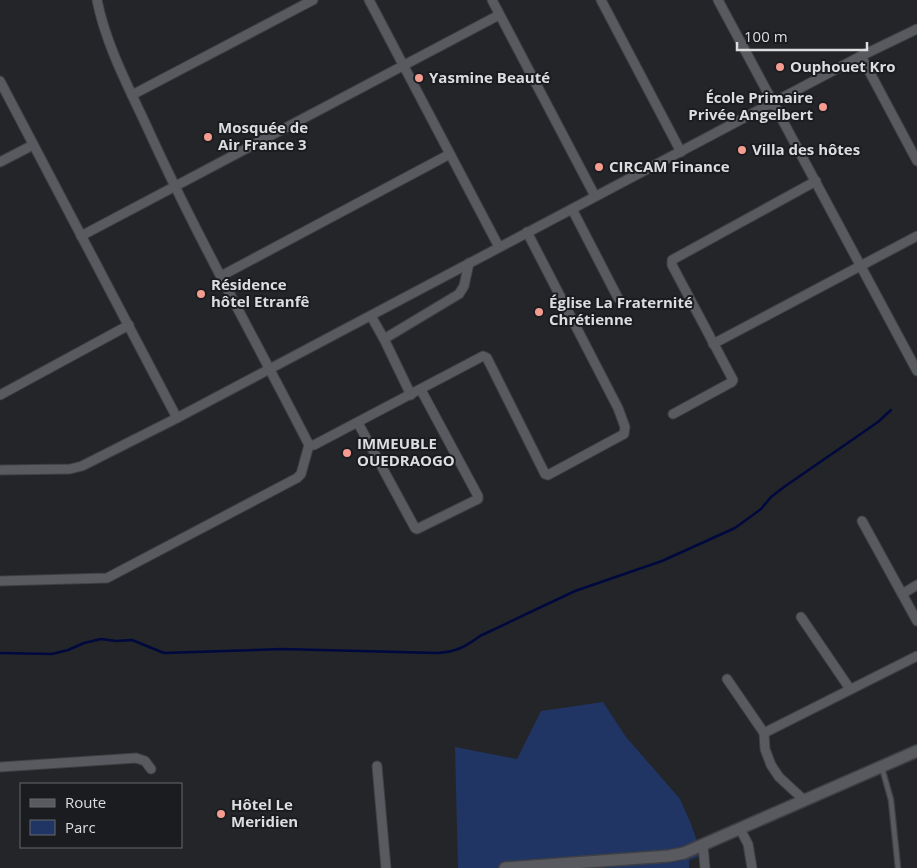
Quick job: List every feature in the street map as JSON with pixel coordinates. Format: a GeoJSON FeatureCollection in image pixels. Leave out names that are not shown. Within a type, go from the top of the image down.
{"type":"FeatureCollection","features":[{"type":"Feature","properties":{"kind":"street"},"geometry":{"type":"LineString","coordinates":[[0,581],[108,578],[297,478],[301,474],[309,445],[174,187],[109,42],[97,0]]}},
{"type":"Feature","properties":{"kind":"street"},"geometry":{"type":"LineString","coordinates":[[132,95],[313,0]]}},
{"type":"Feature","properties":{"kind":"street"},"geometry":{"type":"LineString","coordinates":[[368,0],[499,247]]}},
{"type":"Feature","properties":{"kind":"street"},"geometry":{"type":"LineString","coordinates":[[492,0],[596,196]]}},
{"type":"Feature","properties":{"kind":"street"},"geometry":{"type":"LineString","coordinates":[[601,0],[681,152]]}},
{"type":"Feature","properties":{"kind":"street"},"geometry":{"type":"LineString","coordinates":[[718,0],[917,371]]}},
{"type":"Feature","properties":{"kind":"street"},"geometry":{"type":"LineString","coordinates":[[81,236],[499,15]]}},
{"type":"Feature","properties":{"kind":"street"},"geometry":{"type":"LineString","coordinates":[[0,470],[75,468],[178,418],[861,56],[917,29]]}},
{"type":"Feature","properties":{"kind":"street"},"geometry":{"type":"LineString","coordinates":[[861,56],[917,161]]}},
{"type":"Feature","properties":{"kind":"street"},"geometry":{"type":"LineString","coordinates":[[0,81],[178,418]]}},
{"type":"Feature","properties":{"kind":"street"},"geometry":{"type":"LineString","coordinates":[[0,162],[33,145]]}},
{"type":"Feature","properties":{"kind":"street"},"geometry":{"type":"LineString","coordinates":[[221,276],[450,154]]}},
{"type":"Feature","properties":{"kind":"street"},"geometry":{"type":"LineString","coordinates":[[673,414],[733,380],[672,265],[672,260],[816,181]]}},
{"type":"Feature","properties":{"kind":"street"},"geometry":{"type":"LineString","coordinates":[[572,210],[618,298]]}},
{"type":"Feature","properties":{"kind":"street"},"geometry":{"type":"LineString","coordinates":[[309,445],[314,445],[358,423],[483,356],[486,357],[544,473],[548,475],[624,434],[626,431],[618,408],[527,232]]}},
{"type":"Feature","properties":{"kind":"street"},"geometry":{"type":"LineString","coordinates":[[714,344],[917,236]]}},
{"type":"Feature","properties":{"kind":"street"},"geometry":{"type":"LineString","coordinates":[[384,339],[459,294],[464,286],[469,263]]}},
{"type":"Feature","properties":{"kind":"street"},"geometry":{"type":"LineString","coordinates":[[371,316],[411,395]]}},
{"type":"Feature","properties":{"kind":"street"},"geometry":{"type":"LineString","coordinates":[[0,394],[128,326]]}},
{"type":"Feature","properties":{"kind":"street"},"geometry":{"type":"LineString","coordinates":[[358,423],[415,528],[417,529],[478,499],[421,390]]}},
{"type":"Feature","properties":{"kind":"street"},"geometry":{"type":"LineString","coordinates":[[862,520],[917,621]]}},
{"type":"Feature","properties":{"kind":"street"},"geometry":{"type":"LineString","coordinates":[[902,594],[917,585]]}},
{"type":"Feature","properties":{"kind":"street"},"geometry":{"type":"LineString","coordinates":[[801,617],[850,689]]}},
{"type":"Feature","properties":{"kind":"street"},"geometry":{"type":"LineString","coordinates":[[764,733],[917,656]]}},
{"type":"Feature","properties":{"kind":"street"},"geometry":{"type":"LineString","coordinates":[[727,679],[764,733],[765,749],[771,765],[779,777],[804,800]]}},
{"type":"Feature","properties":{"kind":"street"},"geometry":{"type":"LineString","coordinates":[[505,868],[669,856],[684,853],[917,750]]}},
{"type":"Feature","properties":{"kind":"street"},"geometry":{"type":"LineString","coordinates":[[0,767],[136,758],[145,761],[151,770]]}},
{"type":"Feature","properties":{"kind":"street"},"geometry":{"type":"LineString","coordinates":[[377,766],[386,868]]}},
{"type":"Feature","properties":{"kind":"street"},"geometry":{"type":"LineString","coordinates":[[740,829],[748,844],[752,868]]}},
{"type":"Feature","properties":{"kind":"street"},"geometry":{"type":"LineString","coordinates":[[703,845],[705,868]]}},
{"type":"Feature","properties":{"kind":"lane"},"geometry":{"type":"LineString","coordinates":[[882,766],[891,800],[898,868]]}},
{"type":"Feature","properties":{"kind":"green space"},"geometry":{"type":"Polygon","coordinates":[[[603,702],[626,737],[680,799],[702,855],[689,860],[689,868],[458,868],[455,747],[517,759],[541,711],[603,702]]]}},
{"type":"Feature","properties":{"kind":"waterway"},"geometry":{"type":"LineString","coordinates":[[0,653],[52,654],[101,639],[116,641],[132,640],[164,653],[282,649],[437,653],[455,650],[480,636],[575,591],[662,561],[735,528],[761,509],[771,497],[784,487],[878,422],[891,410]]}},
{"type":"Feature","properties":{"kind":"place","name":"Ouphouet Kro"},"geometry":{"type":"Point","coordinates":[780,67]}},
{"type":"Feature","properties":{"kind":"place","name":"Yasmine Beauté"},"geometry":{"type":"Point","coordinates":[419,78]}},
{"type":"Feature","properties":{"kind":"place","name":"École Primaire Privée Angelbert"},"geometry":{"type":"Point","coordinates":[823,107]}},
{"type":"Feature","properties":{"kind":"place","name":"Mosquée de Air France 3"},"geometry":{"type":"Point","coordinates":[208,137]}},
{"type":"Feature","properties":{"kind":"place","name":"Villa des hôtes"},"geometry":{"type":"Point","coordinates":[742,150]}},
{"type":"Feature","properties":{"kind":"place","name":"CIRCAM Finance"},"geometry":{"type":"Point","coordinates":[599,167]}},
{"type":"Feature","properties":{"kind":"place","name":"Résidence hôtel Etranfê"},"geometry":{"type":"Point","coordinates":[201,294]}},
{"type":"Feature","properties":{"kind":"place","name":"Église La Fraternité Chrétienne"},"geometry":{"type":"Point","coordinates":[539,312]}},
{"type":"Feature","properties":{"kind":"place","name":"IMMEUBLE OUEDRAOGO"},"geometry":{"type":"Point","coordinates":[347,453]}},
{"type":"Feature","properties":{"kind":"place","name":"Hôtel Le Meridien"},"geometry":{"type":"Point","coordinates":[221,814]}}]}
